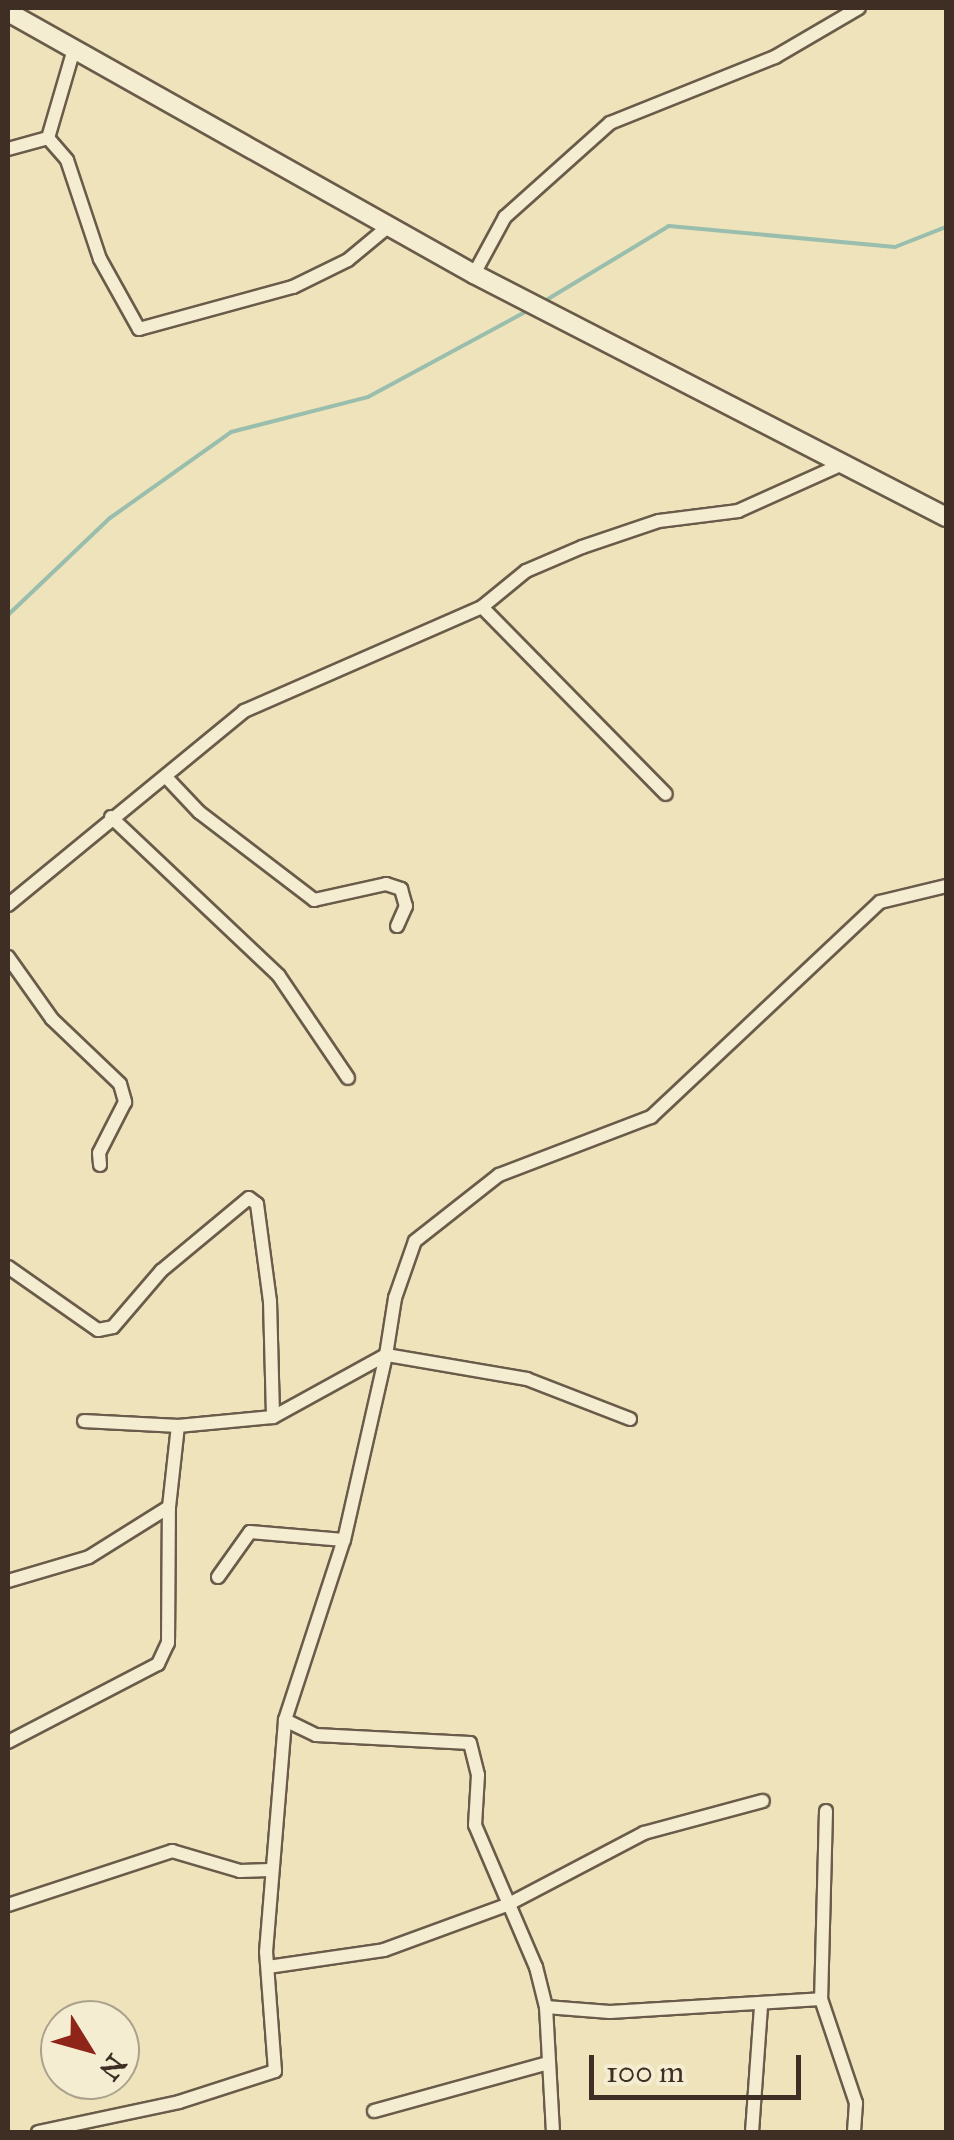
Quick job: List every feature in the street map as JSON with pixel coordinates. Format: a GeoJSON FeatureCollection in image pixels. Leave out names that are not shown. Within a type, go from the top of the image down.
{"type":"FeatureCollection","features":[{"type":"Feature","properties":{"kind":"main road"},"geometry":{"type":"LineString","coordinates":[[8,12],[28,14],[74,49],[474,274],[848,462],[946,517]]}},
{"type":"Feature","properties":{"kind":"street"},"geometry":{"type":"LineString","coordinates":[[474,274],[505,216],[610,123],[775,58],[859,8]]}},
{"type":"Feature","properties":{"kind":"street"},"geometry":{"type":"LineString","coordinates":[[48,138],[74,49]]}},
{"type":"Feature","properties":{"kind":"street"},"geometry":{"type":"LineString","coordinates":[[8,149],[48,138]]}},
{"type":"Feature","properties":{"kind":"street"},"geometry":{"type":"LineString","coordinates":[[48,138],[67,160],[100,259],[139,329],[293,287],[348,260],[390,224]]}},
{"type":"Feature","properties":{"kind":"street"},"geometry":{"type":"LineString","coordinates":[[8,906],[244,712],[482,607],[526,572],[582,547],[659,521],[738,511],[848,462]]}},
{"type":"Feature","properties":{"kind":"street"},"geometry":{"type":"LineString","coordinates":[[482,607],[666,794]]}},
{"type":"Feature","properties":{"kind":"street"},"geometry":{"type":"LineString","coordinates":[[166,778],[199,812],[314,900],[386,884],[401,889],[406,906],[398,926]]}},
{"type":"Feature","properties":{"kind":"street"},"geometry":{"type":"LineString","coordinates":[[111,818],[279,976],[348,1078]]}},
{"type":"Feature","properties":{"kind":"street"},"geometry":{"type":"LineString","coordinates":[[38,2132],[134,2114],[272,2074],[270,1870],[284,1720],[344,1540],[395,1298],[415,1241],[499,1174],[652,1117],[880,902],[946,886]]}},
{"type":"Feature","properties":{"kind":"street"},"geometry":{"type":"LineString","coordinates":[[8,957],[52,1019],[120,1084],[125,1102],[99,1153],[100,1164]]}},
{"type":"Feature","properties":{"kind":"street"},"geometry":{"type":"LineString","coordinates":[[8,1267],[98,1330],[114,1327],[160,1271],[240,1200],[249,1198],[257,1204],[270,1301],[273,1417]]}},
{"type":"Feature","properties":{"kind":"street"},"geometry":{"type":"LineString","coordinates":[[84,1421],[178,1426],[273,1417],[386,1355],[527,1379],[630,1419]]}},
{"type":"Feature","properties":{"kind":"street"},"geometry":{"type":"LineString","coordinates":[[8,1742],[158,1664],[168,1643],[169,1506],[178,1426]]}},
{"type":"Feature","properties":{"kind":"street"},"geometry":{"type":"LineString","coordinates":[[8,1581],[89,1557],[169,1506]]}},
{"type":"Feature","properties":{"kind":"street"},"geometry":{"type":"LineString","coordinates":[[218,1577],[250,1532],[344,1540]]}},
{"type":"Feature","properties":{"kind":"street"},"geometry":{"type":"LineString","coordinates":[[284,1720],[316,1734],[470,1743],[478,1776],[475,1825],[536,1967],[546,2007],[545,2064],[553,2132]]}},
{"type":"Feature","properties":{"kind":"street"},"geometry":{"type":"LineString","coordinates":[[268,1967],[384,1950],[507,1905],[644,1833],[764,1801]]}},
{"type":"Feature","properties":{"kind":"street"},"geometry":{"type":"LineString","coordinates":[[826,1811],[821,2000],[856,2103],[854,2132]]}},
{"type":"Feature","properties":{"kind":"street"},"geometry":{"type":"LineString","coordinates":[[8,1905],[172,1851],[240,1871],[270,1870]]}},
{"type":"Feature","properties":{"kind":"street"},"geometry":{"type":"LineString","coordinates":[[546,2007],[610,2012],[821,2000]]}},
{"type":"Feature","properties":{"kind":"street"},"geometry":{"type":"LineString","coordinates":[[752,2132],[761,2005]]}},
{"type":"Feature","properties":{"kind":"street"},"geometry":{"type":"LineString","coordinates":[[374,2111],[545,2064]]}},
{"type":"Feature","properties":{"kind":"waterway"},"geometry":{"type":"LineString","coordinates":[[543,302],[669,226],[895,247],[946,227]]}},
{"type":"Feature","properties":{"kind":"waterway"},"geometry":{"type":"LineString","coordinates":[[8,615],[110,518],[231,432],[368,397],[531,309]]}}]}
